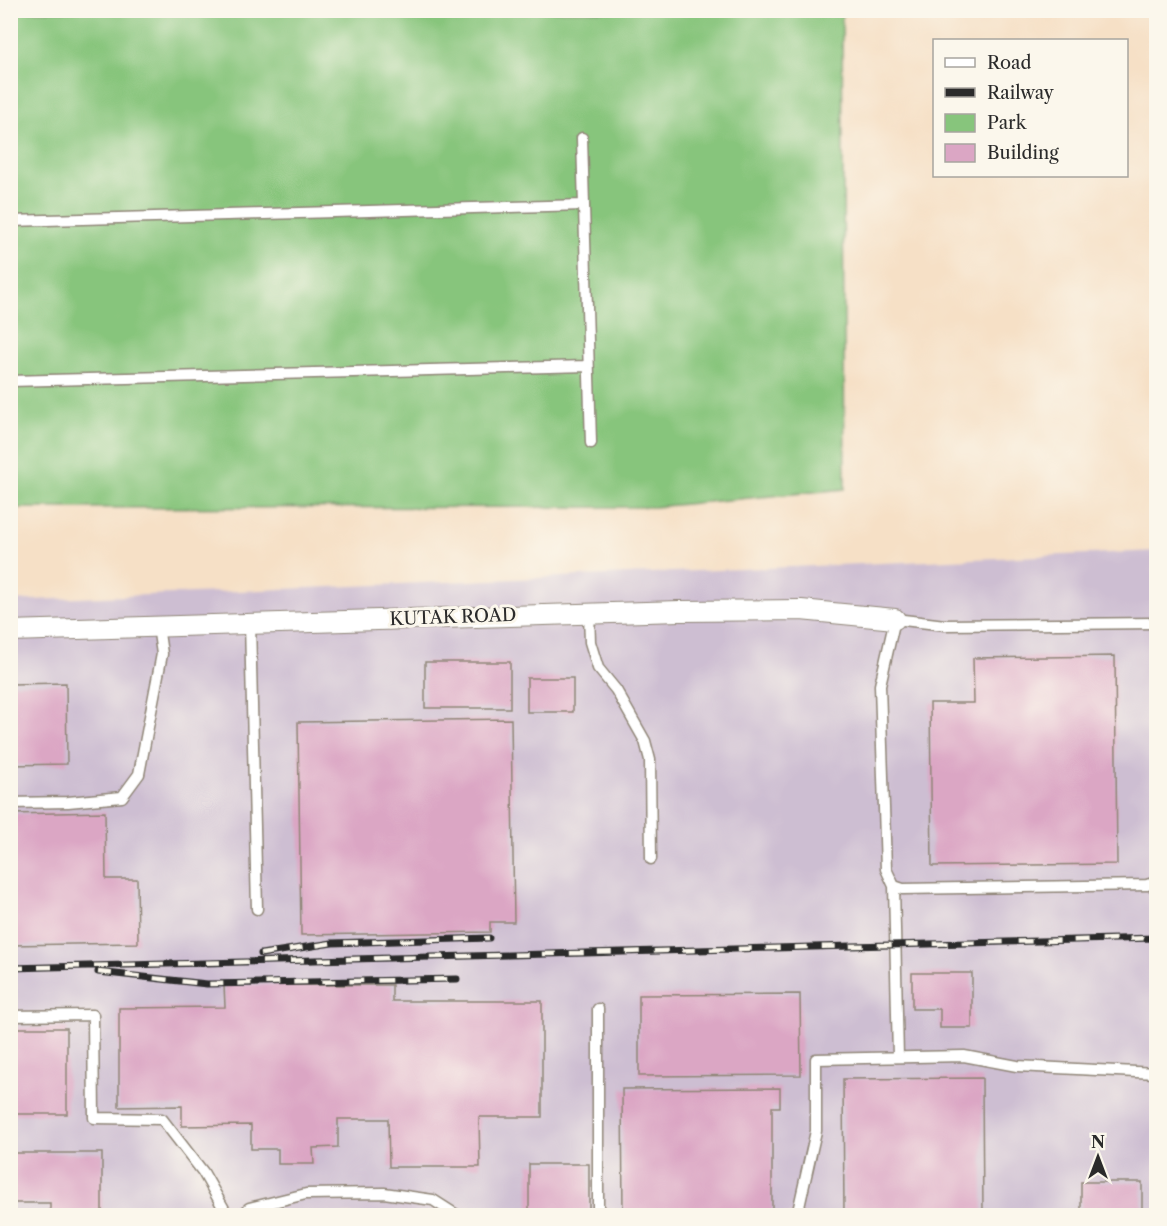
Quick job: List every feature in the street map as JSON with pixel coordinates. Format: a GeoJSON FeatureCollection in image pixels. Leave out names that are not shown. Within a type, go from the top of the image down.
{"type":"FeatureCollection","features":[{"type":"Feature","properties":{"kind":"street","name":"KUTAK ROAD"},"geometry":{"type":"LineString","coordinates":[[10,631],[589,613],[801,610],[895,619]]}},
{"type":"Feature","properties":{"kind":"lane"},"geometry":{"type":"LineString","coordinates":[[582,138],[591,443]]}},
{"type":"Feature","properties":{"kind":"lane"},"geometry":{"type":"LineString","coordinates":[[10,221],[584,205]]}},
{"type":"Feature","properties":{"kind":"lane"},"geometry":{"type":"LineString","coordinates":[[10,381],[588,366]]}},
{"type":"Feature","properties":{"kind":"lane"},"geometry":{"type":"LineString","coordinates":[[589,613],[590,642],[598,668],[616,690],[645,741],[650,760],[651,859]]}},
{"type":"Feature","properties":{"kind":"lane"},"geometry":{"type":"LineString","coordinates":[[898,1057],[894,886],[886,869],[879,685],[895,619],[945,625],[1156,624]]}},
{"type":"Feature","properties":{"kind":"lane"},"geometry":{"type":"LineString","coordinates":[[250,623],[257,909]]}},
{"type":"Feature","properties":{"kind":"lane"},"geometry":{"type":"LineString","coordinates":[[10,803],[68,802],[122,797],[139,774],[162,654],[158,626]]}},
{"type":"Feature","properties":{"kind":"lane"},"geometry":{"type":"LineString","coordinates":[[894,886],[903,889],[1147,885],[1156,882]]}},
{"type":"Feature","properties":{"kind":"lane"},"geometry":{"type":"LineString","coordinates":[[598,1009],[598,1215]]}},
{"type":"Feature","properties":{"kind":"lane"},"geometry":{"type":"LineString","coordinates":[[10,1016],[93,1015],[94,1118],[162,1119],[203,1172],[228,1215]]}},
{"type":"Feature","properties":{"kind":"lane"},"geometry":{"type":"LineString","coordinates":[[797,1215],[816,1131],[816,1059],[964,1056],[1017,1066],[1156,1073]]}},
{"type":"Feature","properties":{"kind":"lane"},"geometry":{"type":"LineString","coordinates":[[243,1215],[249,1209],[306,1194],[384,1193],[433,1200],[458,1215]]}},
{"type":"Feature","properties":{"kind":"shaded area"},"geometry":{"type":"Polygon","coordinates":[[[1156,551],[1156,1215],[11,1215],[10,601],[1156,551]]]}},
{"type":"Feature","properties":{"kind":"green space"},"geometry":{"type":"Polygon","coordinates":[[[10,11],[842,11],[845,489],[654,507],[11,508],[10,11]]]}},
{"type":"Feature","properties":{"kind":"building"},"geometry":{"type":"Polygon","coordinates":[[[1115,656],[1117,864],[932,866],[930,703],[974,703],[973,658],[1115,656]]]}},
{"type":"Feature","properties":{"kind":"building"},"geometry":{"type":"Polygon","coordinates":[[[425,662],[510,662],[510,708],[425,708],[425,662]]]}},
{"type":"Feature","properties":{"kind":"building"},"geometry":{"type":"Polygon","coordinates":[[[527,678],[573,678],[573,712],[527,712],[527,678]]]}},
{"type":"Feature","properties":{"kind":"building"},"geometry":{"type":"Polygon","coordinates":[[[66,683],[67,764],[10,765],[10,684],[66,683]]]}},
{"type":"Feature","properties":{"kind":"building"},"geometry":{"type":"Polygon","coordinates":[[[511,719],[514,922],[490,922],[490,932],[301,935],[298,722],[511,719]]]}},
{"type":"Feature","properties":{"kind":"building"},"geometry":{"type":"Polygon","coordinates":[[[105,812],[106,879],[137,879],[138,943],[10,945],[10,814],[105,812]]]}},
{"type":"Feature","properties":{"kind":"building"},"geometry":{"type":"Polygon","coordinates":[[[912,973],[972,973],[972,1028],[940,1028],[940,1009],[912,1009],[912,973]]]}},
{"type":"Feature","properties":{"kind":"building"},"geometry":{"type":"Polygon","coordinates":[[[224,985],[392,985],[392,1001],[542,1001],[542,1117],[479,1117],[480,1167],[389,1167],[388,1119],[338,1119],[338,1147],[313,1148],[314,1164],[278,1164],[278,1149],[251,1149],[251,1125],[182,1126],[182,1106],[119,1107],[119,1008],[225,1007],[224,985]]]}},
{"type":"Feature","properties":{"kind":"building"},"geometry":{"type":"Polygon","coordinates":[[[800,994],[801,1075],[639,1076],[639,995],[800,994]]]}},
{"type":"Feature","properties":{"kind":"building"},"geometry":{"type":"Polygon","coordinates":[[[10,1028],[67,1028],[67,1114],[10,1114],[10,1028]]]}},
{"type":"Feature","properties":{"kind":"building"},"geometry":{"type":"Polygon","coordinates":[[[982,1078],[983,1216],[844,1216],[843,1079],[982,1078]]]}},
{"type":"Feature","properties":{"kind":"building"},"geometry":{"type":"Polygon","coordinates":[[[780,1088],[780,1107],[772,1107],[772,1216],[623,1216],[622,1089],[780,1088]]]}},
{"type":"Feature","properties":{"kind":"building"},"geometry":{"type":"Polygon","coordinates":[[[10,1153],[102,1153],[102,1216],[50,1216],[50,1203],[10,1203],[10,1153]]]}},
{"type":"Feature","properties":{"kind":"building"},"geometry":{"type":"Polygon","coordinates":[[[529,1164],[589,1164],[589,1216],[529,1216],[529,1164]]]}},
{"type":"Feature","properties":{"kind":"building"},"geometry":{"type":"Polygon","coordinates":[[[1081,1182],[1142,1182],[1142,1216],[1081,1216],[1081,1182]]]}},
{"type":"Feature","properties":{"kind":"railway"},"geometry":{"type":"LineString","coordinates":[[261,954],[332,943],[489,938]]}},
{"type":"Feature","properties":{"kind":"railway"},"geometry":{"type":"LineString","coordinates":[[10,968],[1156,938]]}},
{"type":"Feature","properties":{"kind":"railway"},"geometry":{"type":"LineString","coordinates":[[98,972],[207,984],[457,979]]}}]}
